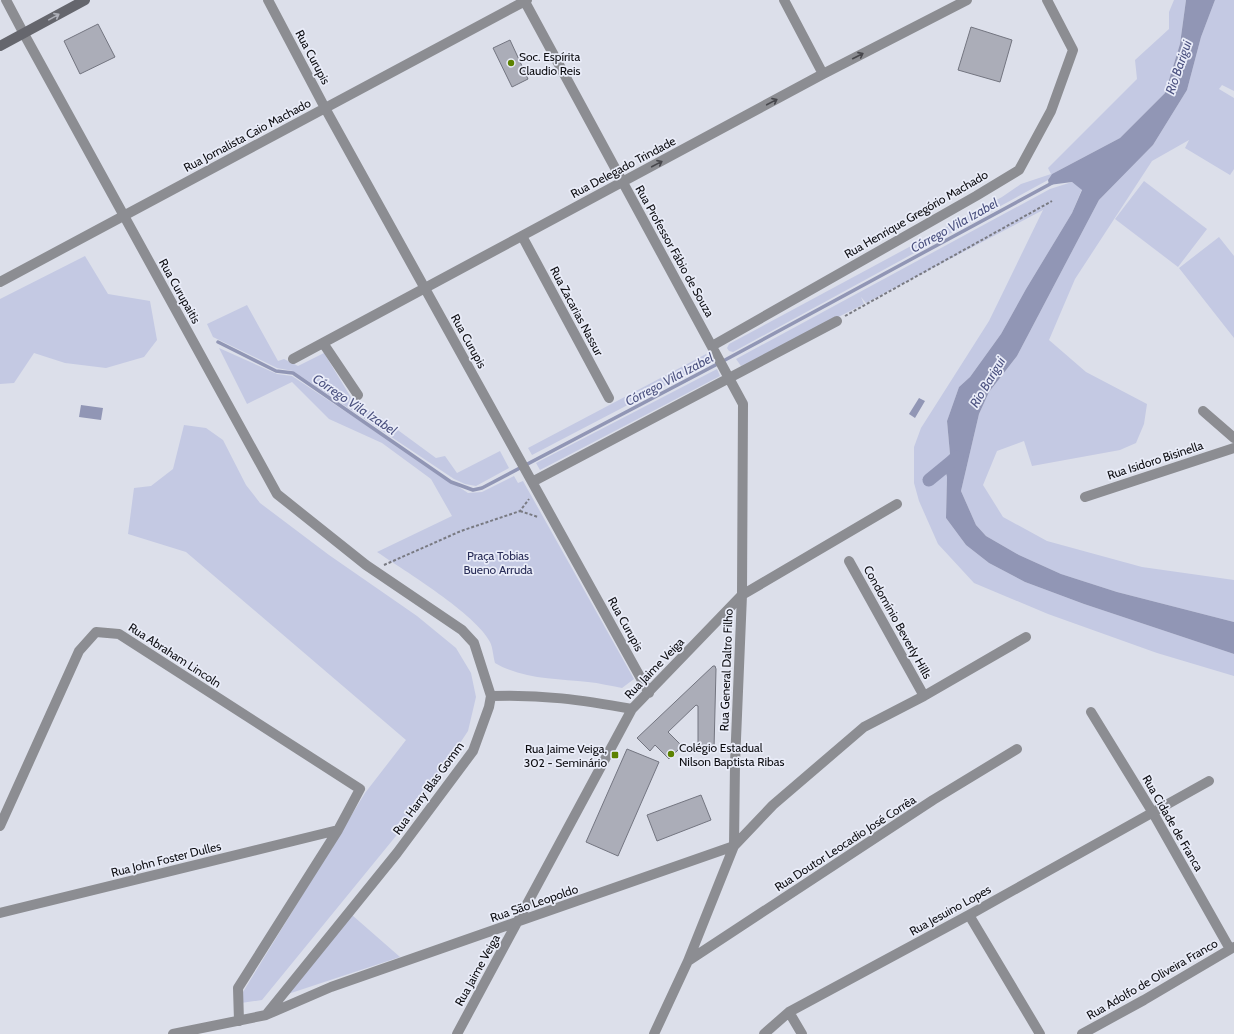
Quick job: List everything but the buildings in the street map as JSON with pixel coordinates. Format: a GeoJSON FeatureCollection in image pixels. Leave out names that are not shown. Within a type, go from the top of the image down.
{"type":"FeatureCollection","features":[{"type":"Feature","properties":{"kind":"main road"},"geometry":{"type":"LineString","coordinates":[[0,46],[85,0]]}},
{"type":"Feature","properties":{"kind":"street","name":"Rua Curupaitis"},"geometry":{"type":"LineString","coordinates":[[6,0],[123,216],[277,494],[369,567]]}},
{"type":"Feature","properties":{"kind":"street","name":"Rua Curupis"},"geometry":{"type":"LineString","coordinates":[[268,0],[325,108],[649,693]]}},
{"type":"Feature","properties":{"kind":"street","name":"Rua Jornalista Caio Machado"},"geometry":{"type":"LineString","coordinates":[[0,282],[525,0]]}},
{"type":"Feature","properties":{"kind":"street","name":"Rua Professor Fábio de Souza"},"geometry":{"type":"LineString","coordinates":[[525,0],[712,346]]}},
{"type":"Feature","properties":{"kind":"street"},"geometry":{"type":"LineString","coordinates":[[784,0],[823,74]]}},
{"type":"Feature","properties":{"kind":"street","name":"Rua Delegado Trindade"},"geometry":{"type":"LineString","coordinates":[[293,359],[823,74],[967,0]]}},
{"type":"Feature","properties":{"kind":"street","name":"Rua Henrique Gregório Machado"},"geometry":{"type":"LineString","coordinates":[[712,346],[976,196],[1018,170],[1051,111],[1073,50],[1047,0]]}},
{"type":"Feature","properties":{"kind":"street","name":"Rua Zacarias Nassur"},"geometry":{"type":"LineString","coordinates":[[522,236],[609,398]]}},
{"type":"Feature","properties":{"kind":"street"},"geometry":{"type":"LineString","coordinates":[[531,479],[727,374],[837,321]]}},
{"type":"Feature","properties":{"kind":"street"},"geometry":{"type":"LineString","coordinates":[[323,343],[358,395]]}},
{"type":"Feature","properties":{"kind":"street","name":"Rua General Daltro Filho"},"geometry":{"type":"LineString","coordinates":[[654,1034],[717,894],[734,846],[735,763],[742,594],[744,404],[712,346]]}},
{"type":"Feature","properties":{"kind":"street"},"geometry":{"type":"LineString","coordinates":[[1203,411],[1234,438]]}},
{"type":"Feature","properties":{"kind":"street","name":"Rua Isidoro Bisinella"},"geometry":{"type":"LineString","coordinates":[[1085,497],[1234,448]]}},
{"type":"Feature","properties":{"kind":"street","name":"Rua Jaime Veiga"},"geometry":{"type":"LineString","coordinates":[[456,1034],[632,709],[649,693],[742,594],[897,504]]}},
{"type":"Feature","properties":{"kind":"street","name":"Condomínio Beverly Hills"},"geometry":{"type":"LineString","coordinates":[[849,561],[924,696]]}},
{"type":"Feature","properties":{"kind":"street"},"geometry":{"type":"LineString","coordinates":[[369,567],[462,630],[474,643],[491,696],[524,695],[575,698],[632,709]]}},
{"type":"Feature","properties":{"kind":"street","name":"Rua Abraham Lincoln"},"geometry":{"type":"LineString","coordinates":[[0,826],[79,651],[96,632],[119,634],[360,789],[338,830]]}},
{"type":"Feature","properties":{"kind":"street","name":"Condomínio Beverly Hills"},"geometry":{"type":"LineString","coordinates":[[864,727],[924,696],[1026,637]]}},
{"type":"Feature","properties":{"kind":"street","name":"Rua Harry Blas Gomm"},"geometry":{"type":"LineString","coordinates":[[266,1015],[397,853],[473,751],[489,707],[491,696]]}},
{"type":"Feature","properties":{"kind":"street","name":"Rua Cidade de Franca"},"geometry":{"type":"LineString","coordinates":[[1091,712],[1153,812],[1232,948]]}},
{"type":"Feature","properties":{"kind":"street","name":"Rua São Leopoldo"},"geometry":{"type":"LineString","coordinates":[[173,1034],[239,1022],[266,1015],[331,987],[734,846],[773,805],[864,727]]}},
{"type":"Feature","properties":{"kind":"street","name":"Rua Doutor Leocadio José Corrêa"},"geometry":{"type":"LineString","coordinates":[[688,961],[933,800],[1017,749]]}},
{"type":"Feature","properties":{"kind":"street","name":"Rua Jesuino Lopes"},"geometry":{"type":"LineString","coordinates":[[764,1034],[789,1012],[969,915],[1209,781]]}},
{"type":"Feature","properties":{"kind":"street"},"geometry":{"type":"LineString","coordinates":[[239,1022],[238,988],[338,830]]}},
{"type":"Feature","properties":{"kind":"street","name":"Rua John Foster Dulles"},"geometry":{"type":"LineString","coordinates":[[0,913],[338,830]]}},
{"type":"Feature","properties":{"kind":"street"},"geometry":{"type":"LineString","coordinates":[[969,915],[1040,1034]]}},
{"type":"Feature","properties":{"kind":"street","name":"Rua Adolfo de Oliveira Franco"},"geometry":{"type":"LineString","coordinates":[[1082,1034],[1144,1000],[1232,948]]}},
{"type":"Feature","properties":{"kind":"street"},"geometry":{"type":"LineString","coordinates":[[789,1012],[802,1034]]}},
{"type":"Feature","properties":{"kind":"path"},"geometry":{"type":"LineString","coordinates":[[837,321],[915,279],[1052,201]]}},
{"type":"Feature","properties":{"kind":"path"},"geometry":{"type":"LineString","coordinates":[[369,567],[520,511],[527,504],[531,494],[531,479]]}},
{"type":"Feature","properties":{"kind":"green space"},"geometry":{"type":"Polygon","coordinates":[[[1174,0],[1186,0],[1180,44],[1165,93],[1120,138],[1052,174],[1048,180],[733,352],[729,351],[727,348],[729,344],[1002,197],[1021,184],[1051,174],[1048,168],[1137,79],[1135,60],[1169,29],[1169,12],[1174,0]]]}},
{"type":"Feature","properties":{"kind":"green space"},"geometry":{"type":"Polygon","coordinates":[[[1215,0],[1234,0],[1234,91],[1222,85],[1219,89],[1234,98],[1234,169],[1230,175],[1185,148],[1189,140],[1152,161],[1075,279],[1049,340],[1086,372],[1147,404],[1144,424],[1136,443],[1120,450],[1032,466],[1024,441],[997,451],[983,485],[1003,517],[1047,541],[1142,567],[1234,580],[1234,622],[1117,592],[1061,574],[1019,555],[986,536],[976,525],[961,491],[979,414],[989,392],[1017,356],[1099,200],[1153,145],[1187,90],[1201,37],[1215,0]]]}},
{"type":"Feature","properties":{"kind":"green space"},"geometry":{"type":"Polygon","coordinates":[[[1144,181],[1207,229],[1178,267],[1115,219],[1144,181]]]}},
{"type":"Feature","properties":{"kind":"green space"},"geometry":{"type":"Polygon","coordinates":[[[1072,182],[1082,189],[1072,213],[1026,289],[1001,334],[970,377],[959,387],[947,421],[950,454],[943,462],[947,477],[946,518],[966,545],[989,563],[1025,582],[1084,604],[1234,654],[1234,676],[1157,653],[1048,614],[974,583],[938,544],[919,501],[914,483],[914,447],[921,428],[989,321],[1043,210],[866,303],[861,297],[864,304],[741,366],[736,359],[1050,189],[1072,182]]]}},
{"type":"Feature","properties":{"kind":"green space"},"geometry":{"type":"Polygon","coordinates":[[[1219,237],[1234,256],[1234,338],[1179,268],[1219,237]]]}},
{"type":"Feature","properties":{"kind":"green space"},"geometry":{"type":"Polygon","coordinates":[[[85,256],[108,294],[150,301],[157,340],[144,357],[106,368],[65,363],[34,353],[14,383],[0,384],[0,299],[85,256]]]}},
{"type":"Feature","properties":{"kind":"green space"},"geometry":{"type":"Polygon","coordinates":[[[247,305],[278,361],[284,359],[298,366],[324,353],[355,404],[376,414],[436,458],[445,456],[457,473],[500,451],[509,468],[476,486],[465,484],[454,479],[293,371],[277,368],[213,337],[207,324],[247,305]]]}},
{"type":"Feature","properties":{"kind":"green space","name":"Praça Tobias Bueno Arruda"},"geometry":{"type":"Polygon","coordinates":[[[219,348],[277,374],[292,376],[468,493],[482,492],[514,476],[518,483],[523,481],[634,679],[622,688],[592,682],[552,679],[528,675],[505,668],[495,663],[490,642],[470,619],[421,581],[377,552],[452,516],[431,479],[382,443],[329,419],[292,382],[247,404],[219,348]]]}},
{"type":"Feature","properties":{"kind":"green space"},"geometry":{"type":"Polygon","coordinates":[[[706,354],[710,362],[532,455],[528,448],[706,354]]]}},
{"type":"Feature","properties":{"kind":"green space"},"geometry":{"type":"Polygon","coordinates":[[[717,369],[720,376],[540,470],[536,463],[717,369]]]}},
{"type":"Feature","properties":{"kind":"green space"},"geometry":{"type":"Polygon","coordinates":[[[184,425],[206,428],[223,440],[246,485],[260,503],[329,555],[417,616],[456,648],[471,673],[476,697],[468,731],[409,820],[262,1000],[241,1003],[243,992],[365,793],[406,740],[186,552],[128,534],[134,488],[151,486],[173,469],[184,425]]]}},
{"type":"Feature","properties":{"kind":"green space"},"geometry":{"type":"Polygon","coordinates":[[[352,915],[400,957],[288,994],[352,915]]]}},
{"type":"Feature","properties":{"kind":"water","name":"Rio Barigui"},"geometry":{"type":"Polygon","coordinates":[[[1186,0],[1215,0],[1201,37],[1187,90],[1153,145],[1099,200],[1017,356],[989,392],[979,414],[961,491],[976,525],[986,536],[1019,555],[1061,574],[1117,592],[1234,622],[1234,654],[1084,604],[1025,582],[989,563],[966,545],[946,518],[947,477],[943,462],[950,454],[947,421],[959,387],[970,377],[1001,334],[1026,289],[1072,213],[1082,190],[1072,182],[1049,185],[1048,180],[1052,174],[1120,138],[1165,93],[1180,44],[1186,0]]]}},
{"type":"Feature","properties":{"kind":"water"},"geometry":{"type":"Polygon","coordinates":[[[919,398],[925,401],[915,418],[909,414],[919,398]]]}},
{"type":"Feature","properties":{"kind":"water"},"geometry":{"type":"Polygon","coordinates":[[[81,405],[103,408],[101,420],[79,417],[81,405]]]}},
{"type":"Feature","properties":{"kind":"waterway","name":"Córrego Vila Izabel"},"geometry":{"type":"LineString","coordinates":[[218,342],[276,371],[293,373],[451,482],[473,490],[482,488],[725,360],[1052,183]]}},
{"type":"Feature","properties":{"kind":"waterway"},"geometry":{"type":"LineString","coordinates":[[929,480],[957,457]]}},
{"type":"Feature","properties":{"kind":"place","name":"Soc. Espírita Claudio Reis"},"geometry":{"type":"Point","coordinates":[511,63]}},
{"type":"Feature","properties":{"kind":"place","name":"Colégio Estadual Nilson Baptista Ribas"},"geometry":{"type":"Point","coordinates":[671,754]}},
{"type":"Feature","properties":{"kind":"place","name":"Rua Jaime Veiga, 302 - Seminário"},"geometry":{"type":"Point","coordinates":[615,755]}}]}
